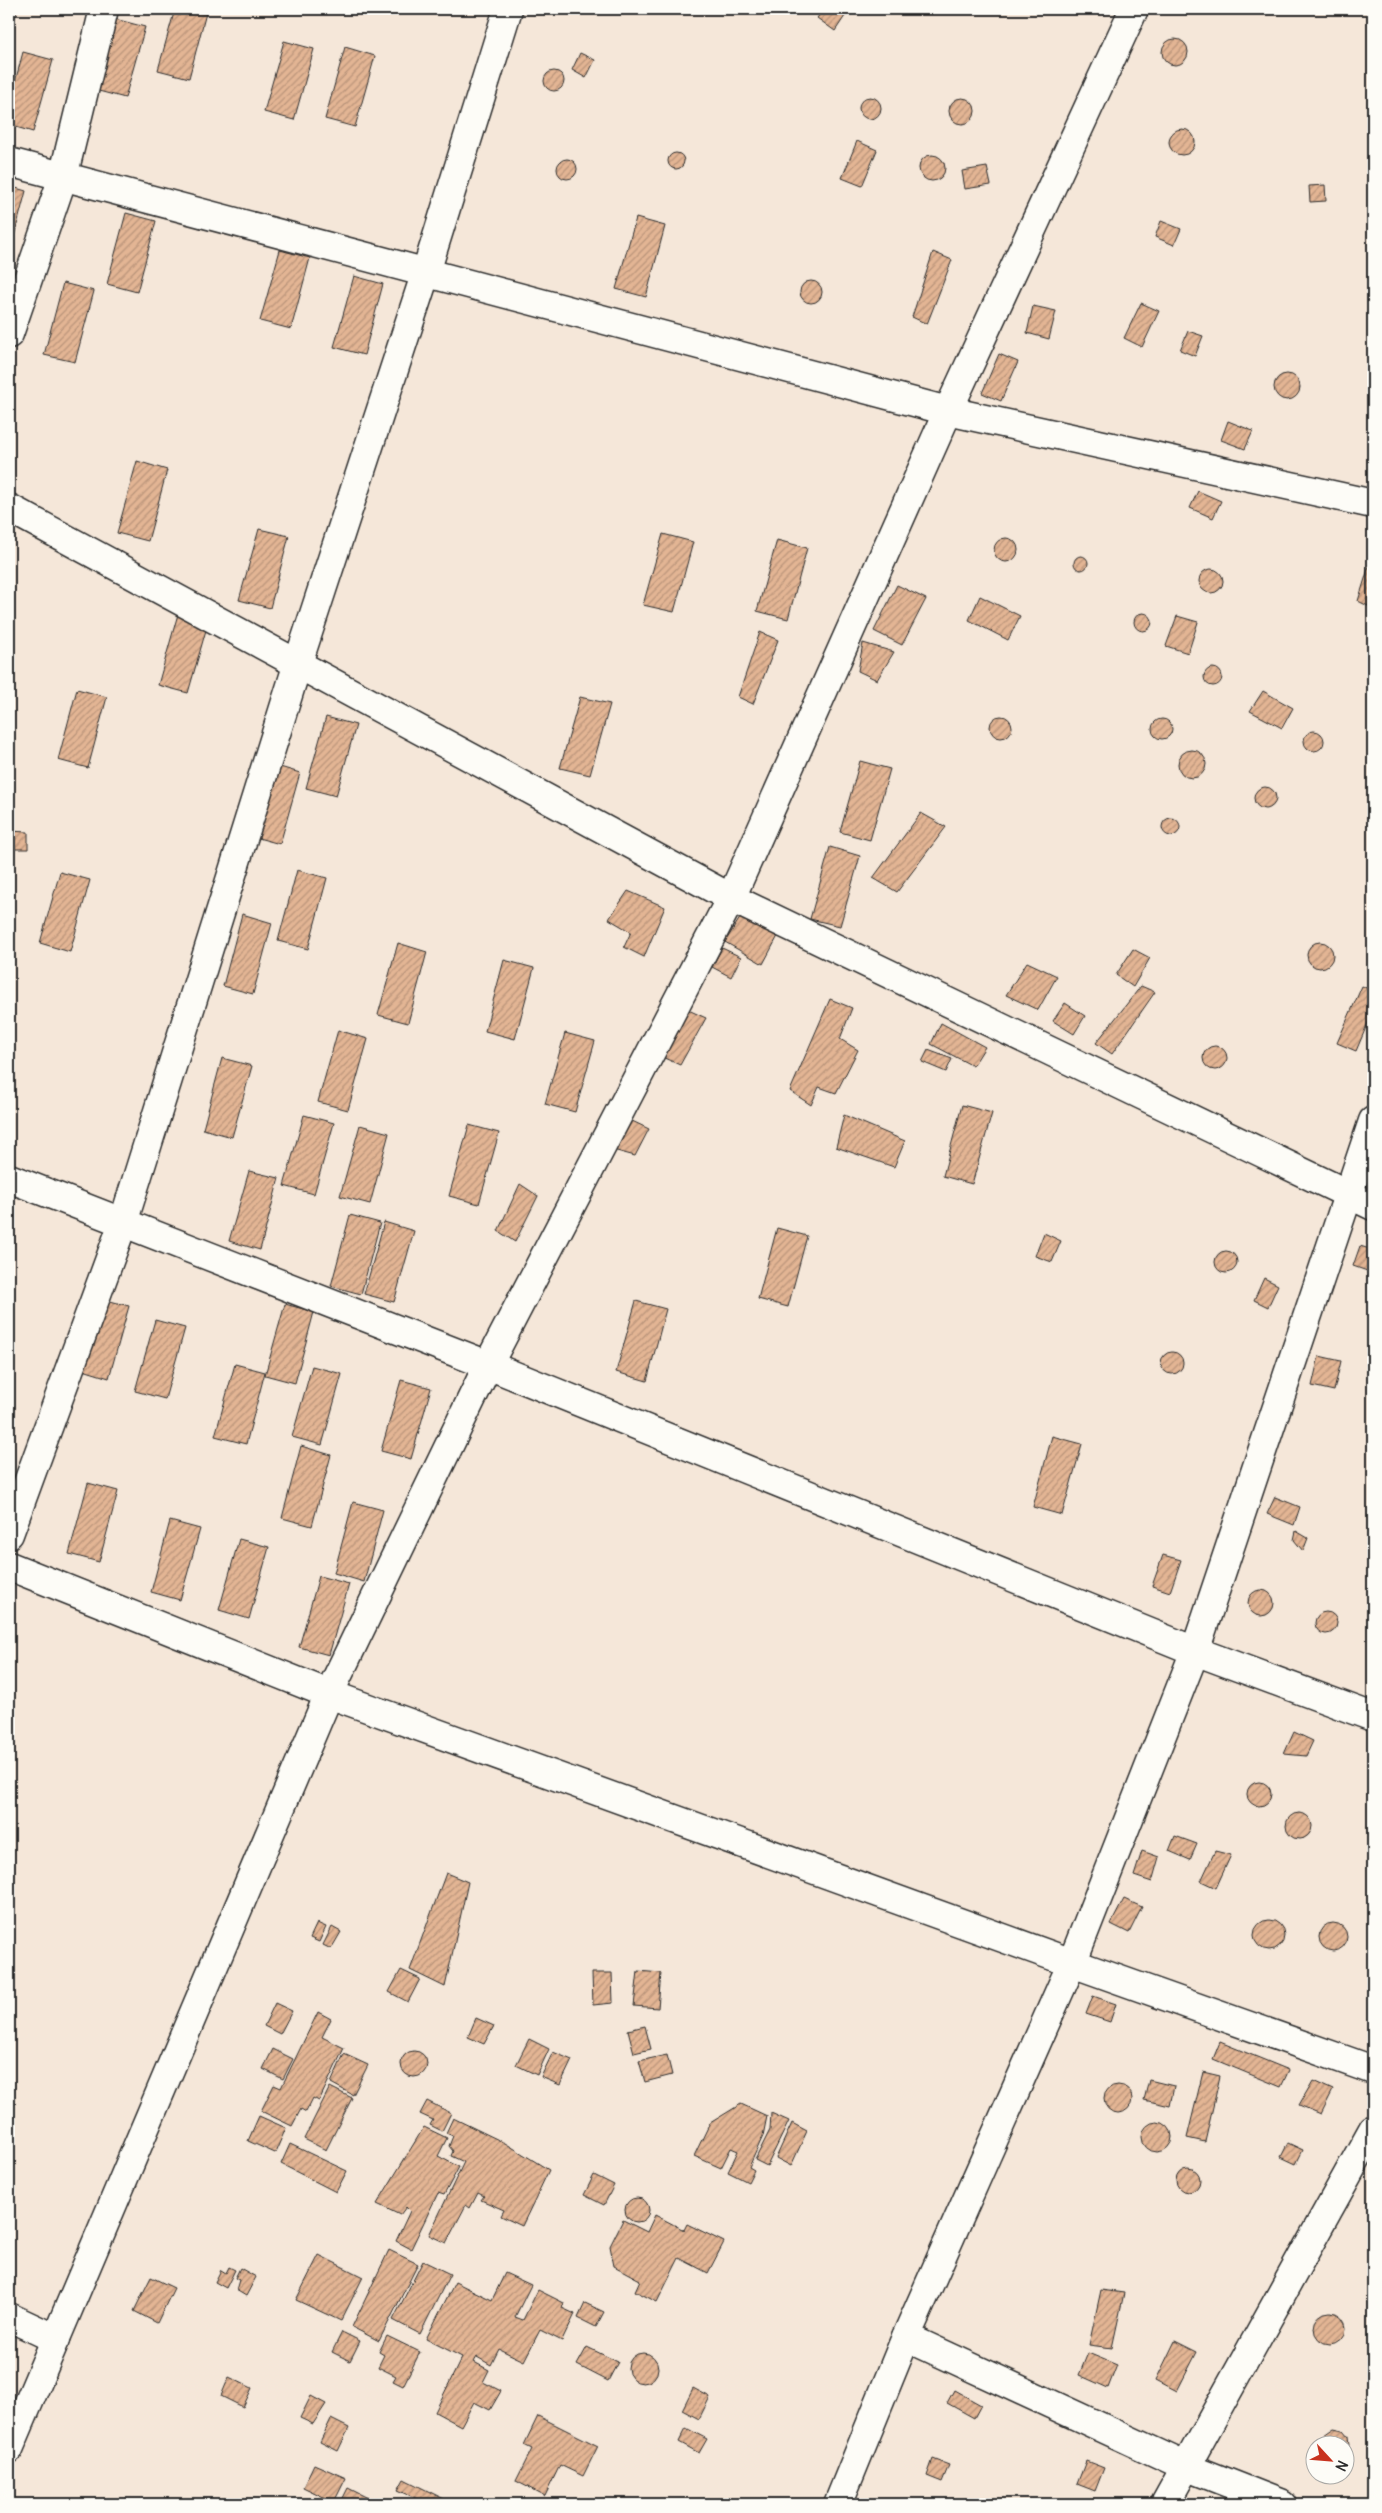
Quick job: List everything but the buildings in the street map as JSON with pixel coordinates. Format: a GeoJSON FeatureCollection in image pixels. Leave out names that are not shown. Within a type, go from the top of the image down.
{"type":"FeatureCollection","features":[{"type":"Feature","properties":{"kind":"street"},"geometry":{"type":"LineString","coordinates":[[9,334],[62,177],[104,9]]}},
{"type":"Feature","properties":{"kind":"street"},"geometry":{"type":"LineString","coordinates":[[9,1534],[123,1223],[298,663],[426,272],[508,9]]}},
{"type":"Feature","properties":{"kind":"street"},"geometry":{"type":"LineString","coordinates":[[9,2449],[329,1694],[488,1365],[731,898],[948,411],[1134,9]]}},
{"type":"Feature","properties":{"kind":"street"},"geometry":{"type":"LineString","coordinates":[[9,162],[948,411],[1373,504]]}},
{"type":"Feature","properties":{"kind":"street"},"geometry":{"type":"LineString","coordinates":[[9,508],[731,898],[1348,1196],[1373,1206]]}},
{"type":"Feature","properties":{"kind":"street"},"geometry":{"type":"LineString","coordinates":[[838,2504],[906,2337],[1072,1963],[1195,1651],[1373,1121]]}},
{"type":"Feature","properties":{"kind":"street"},"geometry":{"type":"LineString","coordinates":[[9,1178],[488,1365],[1195,1651],[1373,1717]]}},
{"type":"Feature","properties":{"kind":"street"},"geometry":{"type":"LineString","coordinates":[[9,1566],[329,1694],[1373,2070]]}},
{"type":"Feature","properties":{"kind":"street"},"geometry":{"type":"LineString","coordinates":[[1165,2504],[1373,2129]]}},
{"type":"Feature","properties":{"kind":"street"},"geometry":{"type":"LineString","coordinates":[[9,2317],[56,2339]]}},
{"type":"Feature","properties":{"kind":"street"},"geometry":{"type":"LineString","coordinates":[[906,2337],[1185,2466],[1282,2504]]}}]}
